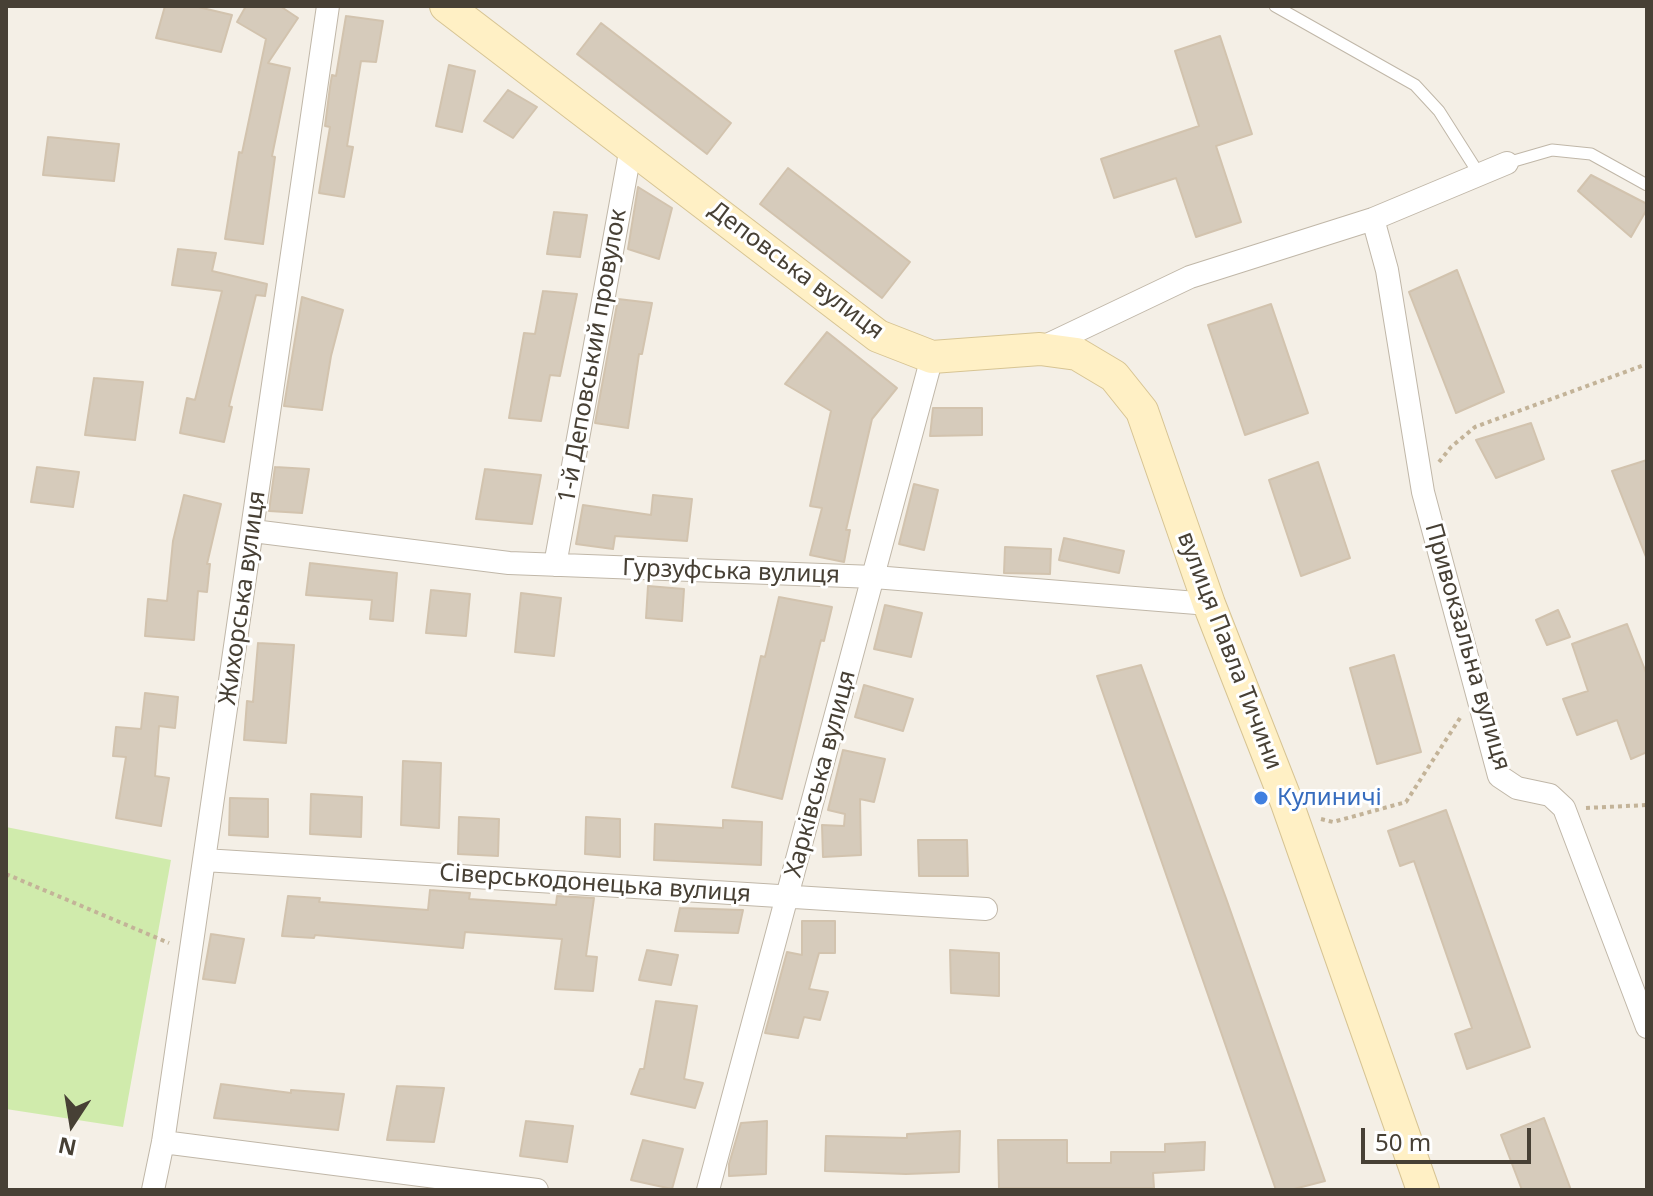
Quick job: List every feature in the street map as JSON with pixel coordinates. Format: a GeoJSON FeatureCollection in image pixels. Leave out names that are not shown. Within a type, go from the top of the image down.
{"type":"FeatureCollection","features":[{"type":"Feature","properties":{"kind":"main road","name":"Деповська вулиця"},"geometry":{"type":"LineString","coordinates":[[446,6],[878,336],[932,357],[1040,349]]}},
{"type":"Feature","properties":{"kind":"main road","name":"вулиця Павла Тичини"},"geometry":{"type":"LineString","coordinates":[[1040,349],[1077,354],[1114,376],[1142,411],[1209,604],[1287,803],[1423,1190]]}},
{"type":"Feature","properties":{"kind":"street","name":"Жихорська вулиця"},"geometry":{"type":"LineString","coordinates":[[153,1190],[163,1142],[328,6]]}},
{"type":"Feature","properties":{"kind":"street","name":"1-й Деповський провулок"},"geometry":{"type":"LineString","coordinates":[[555,565],[631,147]]}},
{"type":"Feature","properties":{"kind":"street","name":"Деповська вулиця"},"geometry":{"type":"LineString","coordinates":[[1040,349],[1190,277],[1373,219],[1507,163]]}},
{"type":"Feature","properties":{"kind":"street","name":"Привокзальна вулиця"},"geometry":{"type":"LineString","coordinates":[[1373,219],[1387,270],[1423,492],[1499,776],[1517,788],[1550,795],[1564,808]]}},
{"type":"Feature","properties":{"kind":"street","name":"Харківська вулиця"},"geometry":{"type":"LineString","coordinates":[[708,1190],[932,357]]}},
{"type":"Feature","properties":{"kind":"street","name":"Гурзуфська вулиця"},"geometry":{"type":"LineString","coordinates":[[253,531],[509,563],[874,577],[1209,604]]}},
{"type":"Feature","properties":{"kind":"street"},"geometry":{"type":"LineString","coordinates":[[1564,808],[1647,1027]]}},
{"type":"Feature","properties":{"kind":"street","name":"Сіверськодонецька вулиця"},"geometry":{"type":"LineString","coordinates":[[204,860],[986,909]]}},
{"type":"Feature","properties":{"kind":"street"},"geometry":{"type":"LineString","coordinates":[[163,1142],[537,1190]]}},
{"type":"Feature","properties":{"kind":"lane"},"geometry":{"type":"LineString","coordinates":[[1275,6],[1415,85],[1439,111],[1479,174]]}},
{"type":"Feature","properties":{"kind":"lane"},"geometry":{"type":"LineString","coordinates":[[1507,163],[1552,150],[1591,154],[1647,185]]}},
{"type":"Feature","properties":{"kind":"path"},"geometry":{"type":"LineString","coordinates":[[1423,492],[1436,466],[1451,447],[1475,427],[1647,364]]}},
{"type":"Feature","properties":{"kind":"path"},"geometry":{"type":"LineString","coordinates":[[1287,803],[1309,815],[1333,822],[1406,802],[1475,694]]}},
{"type":"Feature","properties":{"kind":"path"},"geometry":{"type":"LineString","coordinates":[[1564,808],[1647,805]]}},
{"type":"Feature","properties":{"kind":"path"},"geometry":{"type":"LineString","coordinates":[[6,874],[191,952]]}},
{"type":"Feature","properties":{"kind":"green space"},"geometry":{"type":"Polygon","coordinates":[[[6,827],[171,860],[123,1127],[6,1109],[6,827]]]}},
{"type":"Feature","properties":{"kind":"building"},"geometry":{"type":"Polygon","coordinates":[[[165,6],[194,6],[232,15],[221,52],[156,38],[165,6]]]}},
{"type":"Feature","properties":{"kind":"building"},"geometry":{"type":"Polygon","coordinates":[[[246,6],[280,6],[298,18],[268,63],[290,68],[272,156],[275,157],[263,244],[225,239],[239,152],[242,153],[266,39],[237,22],[246,6]]]}},
{"type":"Feature","properties":{"kind":"building"},"geometry":{"type":"Polygon","coordinates":[[[346,16],[383,21],[376,62],[361,61],[347,146],[353,147],[344,197],[319,193],[330,127],[325,126],[330,87],[332,75],[336,76],[346,16]]]}},
{"type":"Feature","properties":{"kind":"building"},"geometry":{"type":"Polygon","coordinates":[[[601,23],[731,123],[707,154],[577,54],[601,23]]]}},
{"type":"Feature","properties":{"kind":"building"},"geometry":{"type":"Polygon","coordinates":[[[1220,36],[1252,134],[1216,146],[1241,222],[1196,237],[1176,178],[1114,198],[1101,159],[1199,126],[1175,51],[1220,36]]]}},
{"type":"Feature","properties":{"kind":"building"},"geometry":{"type":"Polygon","coordinates":[[[449,65],[475,71],[462,132],[436,126],[449,65]]]}},
{"type":"Feature","properties":{"kind":"building"},"geometry":{"type":"Polygon","coordinates":[[[508,90],[537,107],[513,138],[484,121],[508,90]]]}},
{"type":"Feature","properties":{"kind":"building"},"geometry":{"type":"Polygon","coordinates":[[[48,137],[119,144],[114,181],[43,175],[48,137]]]}},
{"type":"Feature","properties":{"kind":"building"},"geometry":{"type":"Polygon","coordinates":[[[788,168],[910,262],[882,298],[760,204],[788,168]]]}},
{"type":"Feature","properties":{"kind":"building"},"geometry":{"type":"Polygon","coordinates":[[[1591,175],[1647,204],[1631,237],[1578,191],[1591,175]]]}},
{"type":"Feature","properties":{"kind":"building"},"geometry":{"type":"Polygon","coordinates":[[[638,187],[672,208],[659,259],[628,249],[638,187]]]}},
{"type":"Feature","properties":{"kind":"building"},"geometry":{"type":"Polygon","coordinates":[[[554,212],[587,215],[580,257],[547,254],[554,212]]]}},
{"type":"Feature","properties":{"kind":"building"},"geometry":{"type":"Polygon","coordinates":[[[178,249],[216,253],[212,271],[267,284],[265,296],[256,295],[229,406],[232,407],[224,442],[180,433],[187,398],[195,400],[222,291],[172,285],[178,249]]]}},
{"type":"Feature","properties":{"kind":"building"},"geometry":{"type":"Polygon","coordinates":[[[1457,270],[1504,392],[1456,413],[1409,292],[1457,270]]]}},
{"type":"Feature","properties":{"kind":"building"},"geometry":{"type":"Polygon","coordinates":[[[543,291],[577,294],[560,376],[550,375],[541,421],[509,418],[524,333],[535,334],[543,291]]]}},
{"type":"Feature","properties":{"kind":"building"},"geometry":{"type":"Polygon","coordinates":[[[302,297],[343,310],[322,410],[284,406],[302,297]]]}},
{"type":"Feature","properties":{"kind":"building"},"geometry":{"type":"Polygon","coordinates":[[[618,299],[652,303],[642,354],[639,354],[628,428],[595,423],[618,299]]]}},
{"type":"Feature","properties":{"kind":"building"},"geometry":{"type":"Polygon","coordinates":[[[1271,304],[1308,413],[1245,435],[1208,325],[1271,304]]]}},
{"type":"Feature","properties":{"kind":"building"},"geometry":{"type":"Polygon","coordinates":[[[827,332],[897,388],[872,419],[846,530],[850,530],[844,562],[810,555],[822,508],[810,506],[831,411],[785,384],[827,332]]]}},
{"type":"Feature","properties":{"kind":"building"},"geometry":{"type":"Polygon","coordinates":[[[94,378],[143,382],[135,440],[85,435],[94,378]]]}},
{"type":"Feature","properties":{"kind":"building"},"geometry":{"type":"Polygon","coordinates":[[[933,408],[982,408],[982,435],[930,436],[933,408]]]}},
{"type":"Feature","properties":{"kind":"building"},"geometry":{"type":"Polygon","coordinates":[[[1531,423],[1544,459],[1496,478],[1476,440],[1531,423]]]}},
{"type":"Feature","properties":{"kind":"building"},"geometry":{"type":"Polygon","coordinates":[[[1647,460],[1647,556],[1646,557],[1612,471],[1647,460]]]}},
{"type":"Feature","properties":{"kind":"building"},"geometry":{"type":"Polygon","coordinates":[[[1318,462],[1350,558],[1301,576],[1269,480],[1318,462]]]}},
{"type":"Feature","properties":{"kind":"building"},"geometry":{"type":"Polygon","coordinates":[[[37,467],[79,472],[73,507],[31,502],[37,467]]]}},
{"type":"Feature","properties":{"kind":"building"},"geometry":{"type":"Polygon","coordinates":[[[275,467],[309,469],[302,513],[269,511],[275,467]]]}},
{"type":"Feature","properties":{"kind":"building"},"geometry":{"type":"Polygon","coordinates":[[[485,469],[541,475],[532,524],[476,519],[485,469]]]}},
{"type":"Feature","properties":{"kind":"building"},"geometry":{"type":"Polygon","coordinates":[[[914,484],[938,490],[924,550],[899,544],[914,484]]]}},
{"type":"Feature","properties":{"kind":"building"},"geometry":{"type":"Polygon","coordinates":[[[184,495],[221,504],[207,564],[210,564],[207,592],[198,591],[194,640],[145,636],[148,599],[167,601],[173,541],[184,495]]]}},
{"type":"Feature","properties":{"kind":"building"},"geometry":{"type":"Polygon","coordinates":[[[653,495],[692,499],[687,541],[615,536],[613,549],[576,544],[583,505],[651,515],[653,495]]]}},
{"type":"Feature","properties":{"kind":"building"},"geometry":{"type":"Polygon","coordinates":[[[1064,538],[1124,551],[1119,573],[1059,560],[1064,538]]]}},
{"type":"Feature","properties":{"kind":"building"},"geometry":{"type":"Polygon","coordinates":[[[1005,547],[1051,549],[1050,574],[1004,573],[1005,547]]]}},
{"type":"Feature","properties":{"kind":"building"},"geometry":{"type":"Polygon","coordinates":[[[310,563],[397,573],[393,621],[370,619],[372,600],[306,595],[310,563]]]}},
{"type":"Feature","properties":{"kind":"building"},"geometry":{"type":"Polygon","coordinates":[[[648,586],[684,589],[682,621],[646,618],[648,586]]]}},
{"type":"Feature","properties":{"kind":"building"},"geometry":{"type":"Polygon","coordinates":[[[431,590],[470,594],[466,636],[426,633],[431,590]]]}},
{"type":"Feature","properties":{"kind":"building"},"geometry":{"type":"Polygon","coordinates":[[[521,593],[561,598],[554,656],[515,652],[521,593]]]}},
{"type":"Feature","properties":{"kind":"building"},"geometry":{"type":"Polygon","coordinates":[[[779,597],[832,607],[782,799],[732,787],[761,656],[765,657],[779,597]]]}},
{"type":"Feature","properties":{"kind":"building"},"geometry":{"type":"Polygon","coordinates":[[[885,605],[922,613],[911,657],[874,649],[885,605]]]}},
{"type":"Feature","properties":{"kind":"building"},"geometry":{"type":"Polygon","coordinates":[[[1558,610],[1570,637],[1547,645],[1536,620],[1558,610]]]}},
{"type":"Feature","properties":{"kind":"building"},"geometry":{"type":"Polygon","coordinates":[[[1627,624],[1647,675],[1647,752],[1631,759],[1617,720],[1577,735],[1563,699],[1588,691],[1572,644],[1627,624]]]}},
{"type":"Feature","properties":{"kind":"building"},"geometry":{"type":"Polygon","coordinates":[[[258,643],[294,645],[286,743],[244,740],[247,701],[253,702],[258,643]]]}},
{"type":"Feature","properties":{"kind":"building"},"geometry":{"type":"Polygon","coordinates":[[[1394,655],[1421,752],[1377,764],[1350,668],[1394,655]]]}},
{"type":"Feature","properties":{"kind":"building"},"geometry":{"type":"Polygon","coordinates":[[[1141,665],[1325,1181],[1290,1190],[1276,1190],[1097,676],[1141,665]]]}},
{"type":"Feature","properties":{"kind":"building"},"geometry":{"type":"Polygon","coordinates":[[[864,685],[913,699],[903,731],[855,717],[864,685]]]}},
{"type":"Feature","properties":{"kind":"building"},"geometry":{"type":"Polygon","coordinates":[[[145,693],[178,697],[175,728],[159,726],[155,776],[169,778],[161,826],[116,818],[126,757],[113,756],[116,727],[141,729],[145,693]]]}},
{"type":"Feature","properties":{"kind":"building"},"geometry":{"type":"Polygon","coordinates":[[[843,750],[885,759],[874,802],[860,799],[861,855],[823,857],[822,825],[844,826],[845,814],[828,810],[843,750]]]}},
{"type":"Feature","properties":{"kind":"building"},"geometry":{"type":"Polygon","coordinates":[[[403,761],[441,763],[439,828],[401,825],[403,761]]]}},
{"type":"Feature","properties":{"kind":"building"},"geometry":{"type":"Polygon","coordinates":[[[311,794],[362,797],[361,837],[310,834],[311,794]]]}},
{"type":"Feature","properties":{"kind":"building"},"geometry":{"type":"Polygon","coordinates":[[[230,798],[268,799],[268,837],[229,835],[230,798]]]}},
{"type":"Feature","properties":{"kind":"building"},"geometry":{"type":"Polygon","coordinates":[[[1446,810],[1530,1047],[1467,1069],[1455,1034],[1472,1028],[1414,861],[1400,866],[1388,831],[1446,810]]]}},
{"type":"Feature","properties":{"kind":"building"},"geometry":{"type":"Polygon","coordinates":[[[459,817],[499,819],[498,856],[458,854],[459,817]]]}},
{"type":"Feature","properties":{"kind":"building"},"geometry":{"type":"Polygon","coordinates":[[[586,817],[620,819],[620,857],[585,854],[586,817]]]}},
{"type":"Feature","properties":{"kind":"building"},"geometry":{"type":"Polygon","coordinates":[[[723,820],[762,822],[761,865],[654,860],[655,824],[723,828],[723,820]]]}},
{"type":"Feature","properties":{"kind":"building"},"geometry":{"type":"Polygon","coordinates":[[[918,840],[967,840],[968,876],[919,876],[918,840]]]}},
{"type":"Feature","properties":{"kind":"building"},"geometry":{"type":"Polygon","coordinates":[[[430,890],[470,893],[469,899],[556,905],[557,896],[594,898],[586,956],[597,957],[593,991],[555,989],[562,939],[465,932],[463,948],[315,935],[314,938],[282,936],[288,896],[320,898],[319,902],[428,910],[430,890]]]}},
{"type":"Feature","properties":{"kind":"building"},"geometry":{"type":"Polygon","coordinates":[[[680,908],[743,910],[738,933],[675,931],[680,908]]]}},
{"type":"Feature","properties":{"kind":"building"},"geometry":{"type":"Polygon","coordinates":[[[802,921],[835,921],[835,953],[819,953],[809,989],[828,992],[820,1020],[804,1017],[798,1038],[765,1033],[787,952],[802,955],[802,921]]]}},
{"type":"Feature","properties":{"kind":"building"},"geometry":{"type":"Polygon","coordinates":[[[211,934],[244,939],[235,983],[203,979],[211,934]]]}},
{"type":"Feature","properties":{"kind":"building"},"geometry":{"type":"Polygon","coordinates":[[[647,950],[678,955],[671,985],[639,980],[647,950]]]}},
{"type":"Feature","properties":{"kind":"building"},"geometry":{"type":"Polygon","coordinates":[[[950,950],[999,953],[999,996],[951,993],[950,950]]]}},
{"type":"Feature","properties":{"kind":"building"},"geometry":{"type":"Polygon","coordinates":[[[656,1001],[697,1006],[684,1079],[703,1083],[695,1108],[631,1094],[640,1069],[644,1069],[656,1001]]]}},
{"type":"Feature","properties":{"kind":"building"},"geometry":{"type":"Polygon","coordinates":[[[221,1084],[291,1093],[291,1090],[344,1094],[338,1130],[214,1118],[221,1084]]]}},
{"type":"Feature","properties":{"kind":"building"},"geometry":{"type":"Polygon","coordinates":[[[397,1086],[444,1088],[434,1142],[387,1140],[397,1086]]]}},
{"type":"Feature","properties":{"kind":"building"},"geometry":{"type":"Polygon","coordinates":[[[1544,1118],[1571,1190],[1522,1190],[1501,1135],[1544,1118]]]}},
{"type":"Feature","properties":{"kind":"building"},"geometry":{"type":"Polygon","coordinates":[[[526,1121],[573,1126],[567,1162],[520,1156],[526,1121]]]}},
{"type":"Feature","properties":{"kind":"building"},"geometry":{"type":"Polygon","coordinates":[[[767,1121],[766,1174],[729,1176],[729,1164],[741,1123],[767,1121]]]}},
{"type":"Feature","properties":{"kind":"building"},"geometry":{"type":"Polygon","coordinates":[[[960,1131],[959,1172],[825,1171],[826,1136],[907,1138],[907,1134],[960,1131]]]}},
{"type":"Feature","properties":{"kind":"building"},"geometry":{"type":"Polygon","coordinates":[[[643,1140],[683,1149],[672,1189],[631,1180],[643,1140]]]}},
{"type":"Feature","properties":{"kind":"building"},"geometry":{"type":"Polygon","coordinates":[[[998,1140],[1067,1140],[1067,1163],[1111,1163],[1111,1152],[1165,1152],[1165,1144],[1205,1142],[1204,1170],[1153,1173],[1154,1188],[999,1188],[998,1140]]]}},
{"type":"Feature","properties":{"kind":"place","name":"Кулиничі"},"geometry":{"type":"Point","coordinates":[1261,798]}}]}
